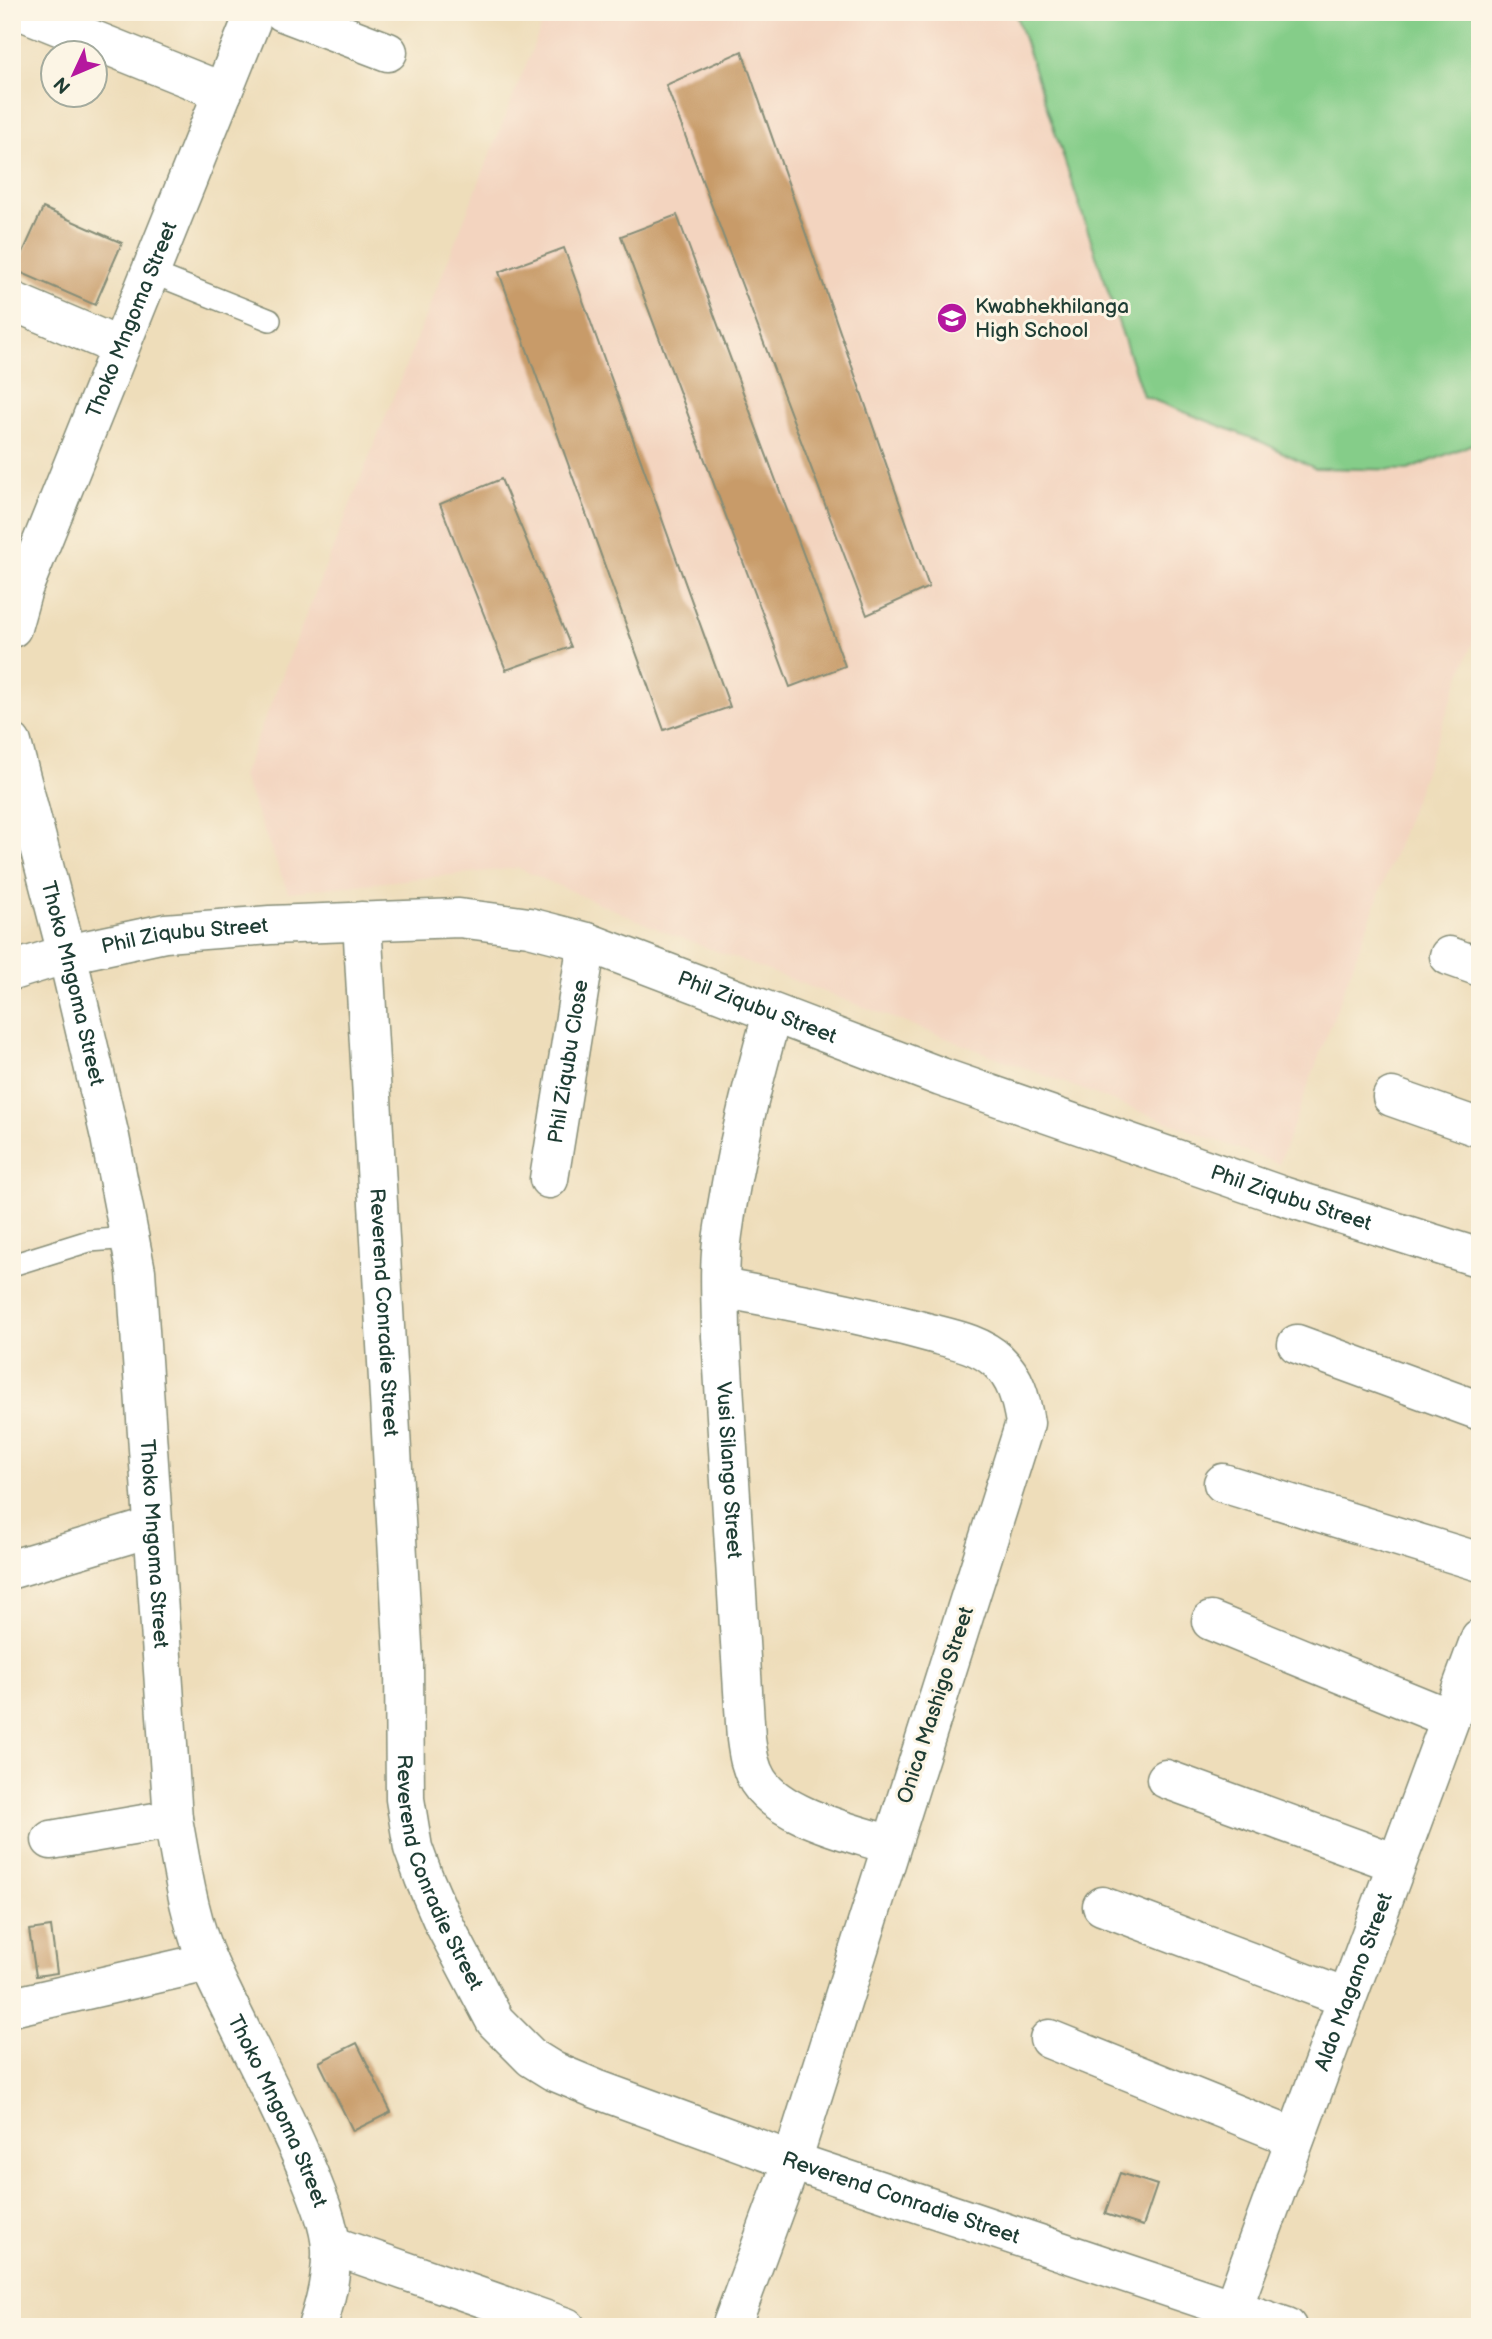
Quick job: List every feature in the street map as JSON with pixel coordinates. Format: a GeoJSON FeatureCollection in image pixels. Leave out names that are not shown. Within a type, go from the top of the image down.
{"type":"FeatureCollection","features":[{"type":"Feature","properties":{"kind":"street"},"geometry":{"type":"LineString","coordinates":[[24,12],[223,92]]}},
{"type":"Feature","properties":{"kind":"street","name":"Thoko Mngoma Street"},"geometry":{"type":"LineString","coordinates":[[13,616],[254,12]]}},
{"type":"Feature","properties":{"kind":"street"},"geometry":{"type":"LineString","coordinates":[[283,12],[388,52]]}},
{"type":"Feature","properties":{"kind":"street"},"geometry":{"type":"LineString","coordinates":[[12,301],[120,347]]}},
{"type":"Feature","properties":{"kind":"street","name":"Thoko Mngoma Street"},"geometry":{"type":"LineString","coordinates":[[12,743],[67,954],[136,1270],[173,1819],[194,1916],[208,1962],[290,2127],[317,2195],[331,2245],[331,2280],[317,2327]]}},
{"type":"Feature","properties":{"kind":"street","name":"Phil Ziqubu Street"},"geometry":{"type":"LineString","coordinates":[[12,971],[67,954],[166,933],[270,925],[459,918],[529,927],[587,943],[941,1077],[1283,1196],[1480,1258]]}},
{"type":"Feature","properties":{"kind":"street","name":"Reverend Conradie Street"},"geometry":{"type":"LineString","coordinates":[[362,921],[404,1662],[405,1799],[413,1848],[443,1922],[495,2021],[532,2058],[553,2071],[596,2089],[1229,2317],[1287,2327]]}},
{"type":"Feature","properties":{"kind":"street","name":"Phil Ziqubu Close"},"geometry":{"type":"LineString","coordinates":[[549,1179],[587,943]]}},
{"type":"Feature","properties":{"kind":"street","name":"Vusi Silango Street"},"geometry":{"type":"LineString","coordinates":[[772,1014],[740,1134],[722,1237],[720,1288],[724,1392],[749,1762],[758,1782],[793,1812],[890,1846]]}},
{"type":"Feature","properties":{"kind":"street"},"geometry":{"type":"LineString","coordinates":[[1392,1097],[1480,1128]]}},
{"type":"Feature","properties":{"kind":"street","name":"Onica Mashigo Street"},"geometry":{"type":"LineString","coordinates":[[720,1288],[865,1315],[974,1346],[997,1359],[1013,1378],[1021,1399],[1025,1423],[792,2161],[731,2327]]}},
{"type":"Feature","properties":{"kind":"street"},"geometry":{"type":"LineString","coordinates":[[1297,1344],[1480,1411]]}},
{"type":"Feature","properties":{"kind":"street"},"geometry":{"type":"LineString","coordinates":[[1223,1483],[1480,1562]]}},
{"type":"Feature","properties":{"kind":"street"},"geometry":{"type":"LineString","coordinates":[[12,1569],[153,1527]]}},
{"type":"Feature","properties":{"kind":"street"},"geometry":{"type":"LineString","coordinates":[[1211,1622],[1449,1718]]}},
{"type":"Feature","properties":{"kind":"street","name":"Aldo Magano Street"},"geometry":{"type":"LineString","coordinates":[[1229,2317],[1480,1638]]}},
{"type":"Feature","properties":{"kind":"street"},"geometry":{"type":"LineString","coordinates":[[1166,1779],[1396,1863]]}},
{"type":"Feature","properties":{"kind":"street"},"geometry":{"type":"LineString","coordinates":[[51,1840],[173,1819]]}},
{"type":"Feature","properties":{"kind":"street"},"geometry":{"type":"LineString","coordinates":[[1102,1906],[1346,1998]]}},
{"type":"Feature","properties":{"kind":"street"},"geometry":{"type":"LineString","coordinates":[[12,2007],[208,1962]]}},
{"type":"Feature","properties":{"kind":"street"},"geometry":{"type":"LineString","coordinates":[[1049,2039],[1295,2138]]}},
{"type":"Feature","properties":{"kind":"street"},"geometry":{"type":"LineString","coordinates":[[331,2245],[566,2327]]}},
{"type":"Feature","properties":{"kind":"lane"},"geometry":{"type":"LineString","coordinates":[[150,272],[270,320]]}},
{"type":"Feature","properties":{"kind":"lane"},"geometry":{"type":"LineString","coordinates":[[12,1265],[89,1241],[131,1238]]}},
{"type":"Feature","properties":{"kind":"shaded area","name":"Kwabhekhilanga High School"},"geometry":{"type":"Polygon","coordinates":[[[547,12],[1480,12],[1480,623],[1279,1164],[660,930],[518,868],[288,892],[242,776],[547,12]]]}},
{"type":"Feature","properties":{"kind":"green space"},"geometry":{"type":"Polygon","coordinates":[[[1015,12],[1480,12],[1480,441],[1408,470],[1314,468],[1264,443],[1143,396],[1015,12]]]}},
{"type":"Feature","properties":{"kind":"building"},"geometry":{"type":"Polygon","coordinates":[[[742,51],[929,587],[867,615],[666,85],[742,51]]]}},
{"type":"Feature","properties":{"kind":"building"},"geometry":{"type":"Polygon","coordinates":[[[43,208],[122,243],[95,305],[15,270],[43,208]]]}},
{"type":"Feature","properties":{"kind":"building"},"geometry":{"type":"Polygon","coordinates":[[[677,215],[845,666],[790,687],[621,236],[677,215]]]}},
{"type":"Feature","properties":{"kind":"building"},"geometry":{"type":"Polygon","coordinates":[[[564,248],[730,707],[664,730],[499,272],[564,248]]]}},
{"type":"Feature","properties":{"kind":"building"},"geometry":{"type":"Polygon","coordinates":[[[501,479],[571,647],[506,670],[440,504],[501,479]]]}},
{"type":"Feature","properties":{"kind":"building"},"geometry":{"type":"Polygon","coordinates":[[[51,1927],[57,1973],[36,1976],[29,1930],[51,1927]]]}},
{"type":"Feature","properties":{"kind":"building"},"geometry":{"type":"Polygon","coordinates":[[[357,2043],[391,2112],[353,2131],[319,2062],[357,2043]]]}},
{"type":"Feature","properties":{"kind":"building"},"geometry":{"type":"Polygon","coordinates":[[[1120,2173],[1157,2185],[1143,2226],[1105,2214],[1120,2173]]]}},
{"type":"Feature","properties":{"kind":"place","name":"Kwabhekhilanga High School"},"geometry":{"type":"Point","coordinates":[952,318]}}]}
